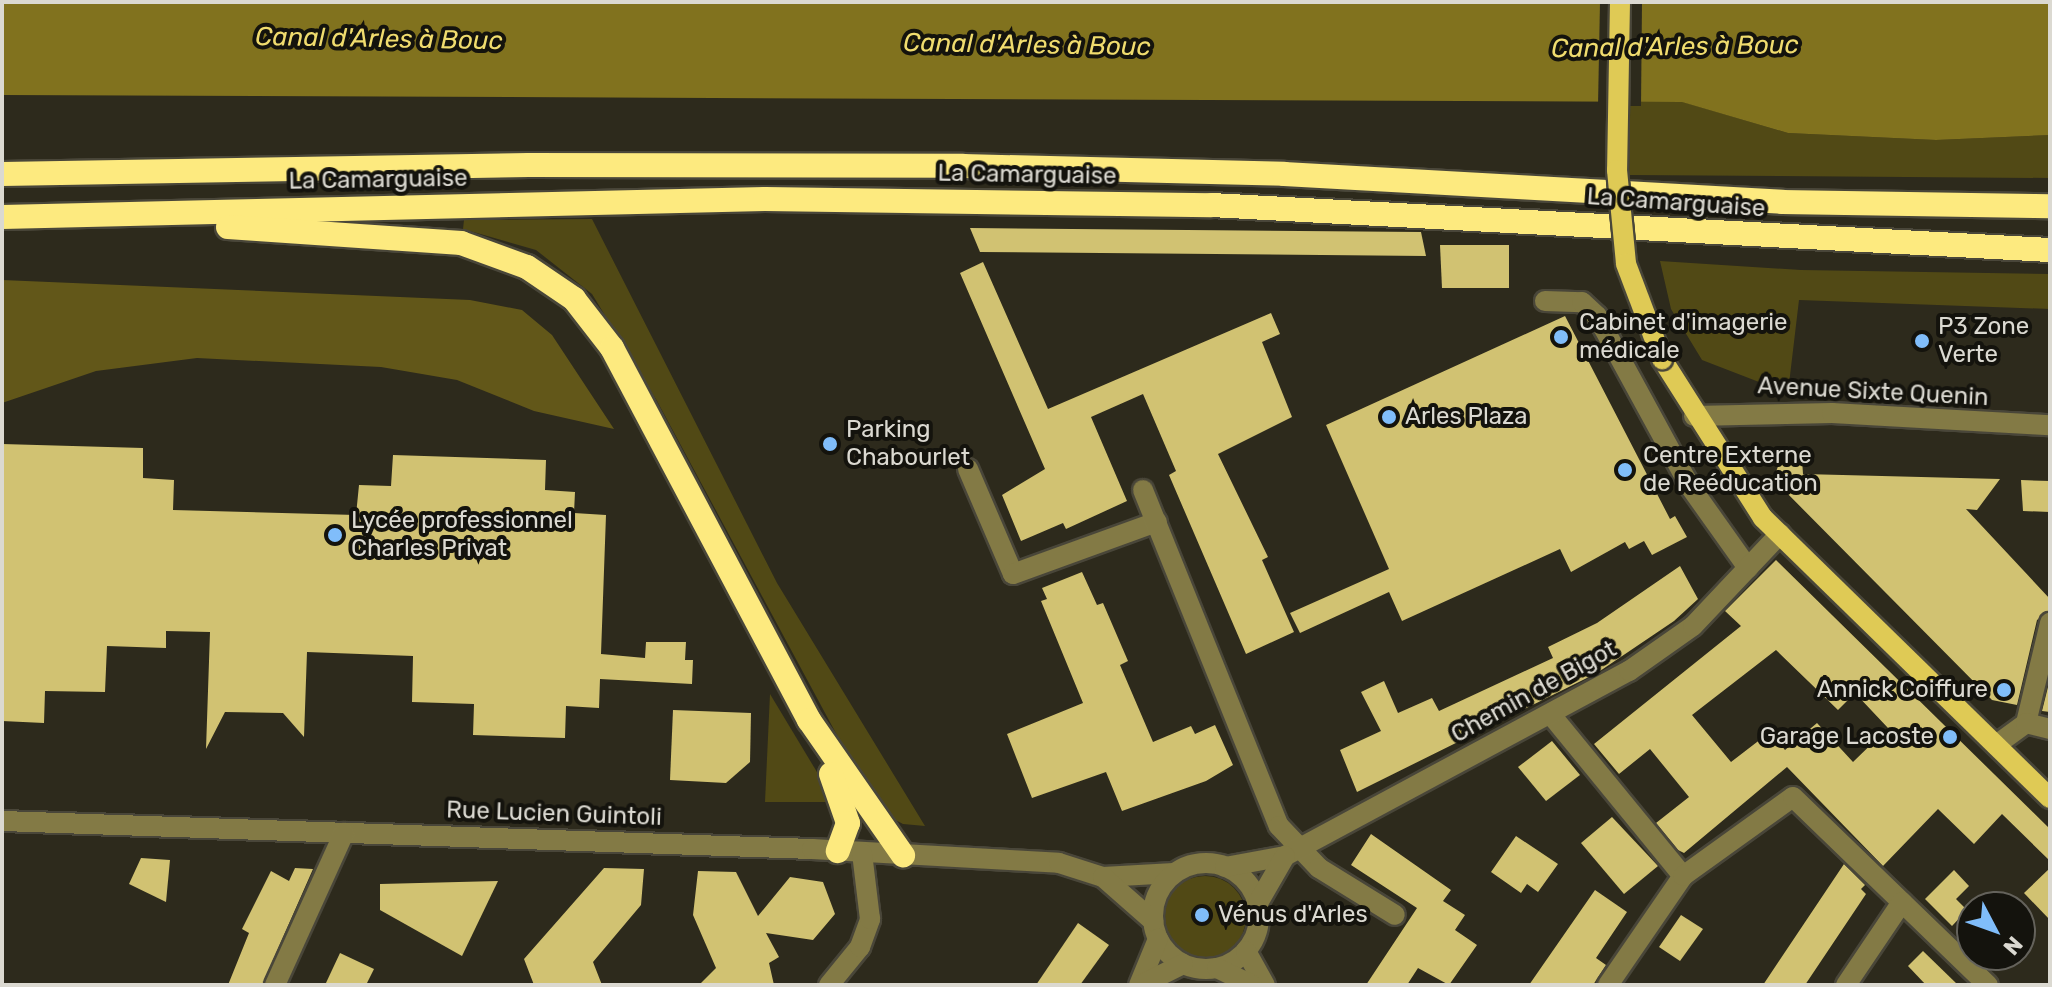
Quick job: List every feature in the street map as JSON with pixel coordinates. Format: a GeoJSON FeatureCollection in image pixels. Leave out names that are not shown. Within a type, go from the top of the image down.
{"type":"FeatureCollection","features":[{"type":"Feature","properties":{"kind":"highway","name":"La Camarguaise"},"geometry":{"type":"LineString","coordinates":[[2,174],[529,165],[963,166],[1284,174],[1782,202],[2050,206]]}},
{"type":"Feature","properties":{"kind":"highway","name":"La Camarguaise"},"geometry":{"type":"LineString","coordinates":[[2,219],[765,199],[1211,205],[2050,250]]}},
{"type":"Feature","properties":{"kind":"highway"},"geometry":{"type":"LineString","coordinates":[[2,219],[313,229],[461,243],[553,280],[595,320],[612,348],[809,720],[845,808],[848,823],[838,851]]}},
{"type":"Feature","properties":{"kind":"highway"},"geometry":{"type":"LineString","coordinates":[[809,720],[903,855]]}},
{"type":"Feature","properties":{"kind":"main road"},"geometry":{"type":"LineString","coordinates":[[1620,2],[1617,170],[1626,264],[1662,359],[1694,416],[1780,534],[2050,798]]}},
{"type":"Feature","properties":{"kind":"street"},"geometry":{"type":"LineString","coordinates":[[1545,301],[1582,302],[1597,316],[1689,485],[1748,568]]}},
{"type":"Feature","properties":{"kind":"street","name":"Avenue Sixte Quenin"},"geometry":{"type":"LineString","coordinates":[[1694,416],[1750,411],[2050,425]]}},
{"type":"Feature","properties":{"kind":"street"},"geometry":{"type":"LineString","coordinates":[[968,469],[1013,574],[1157,522]]}},
{"type":"Feature","properties":{"kind":"street"},"geometry":{"type":"LineString","coordinates":[[1143,490],[1292,852],[1395,915]]}},
{"type":"Feature","properties":{"kind":"street","name":"Chemin de Bigot"},"geometry":{"type":"LineString","coordinates":[[1225,867],[1292,852],[1552,716],[1693,626],[1780,534]]}},
{"type":"Feature","properties":{"kind":"street"},"geometry":{"type":"LineString","coordinates":[[1996,745],[2026,723],[2050,623]]}},
{"type":"Feature","properties":{"kind":"street"},"geometry":{"type":"LineString","coordinates":[[1552,716],[1683,876]]}},
{"type":"Feature","properties":{"kind":"street"},"geometry":{"type":"LineString","coordinates":[[2026,723],[2050,729]]}},
{"type":"Feature","properties":{"kind":"street"},"geometry":{"type":"LineString","coordinates":[[1608,985],[1683,876],[1793,797],[1988,985]]}},
{"type":"Feature","properties":{"kind":"street","name":"Rue Lucien Guintoli"},"geometry":{"type":"LineString","coordinates":[[2,821],[838,851],[1059,863],[1103,877],[1174,873]]}},
{"type":"Feature","properties":{"kind":"street"},"geometry":{"type":"LineString","coordinates":[[275,985],[344,833]]}},
{"type":"Feature","properties":{"kind":"street"},"geometry":{"type":"LineString","coordinates":[[1217,968],[1246,951],[1255,937],[1258,903],[1292,852]]}},
{"type":"Feature","properties":{"kind":"street"},"geometry":{"type":"LineString","coordinates":[[829,985],[860,947],[870,919],[862,853]]}},
{"type":"Feature","properties":{"kind":"street"},"geometry":{"type":"LineString","coordinates":[[1140,985],[1155,930],[1162,886],[1174,873],[1200,864],[1225,867],[1245,881],[1258,903]]}},
{"type":"Feature","properties":{"kind":"street","name":"Rue Lucien Guintoli"},"geometry":{"type":"LineString","coordinates":[[1103,877],[1155,930]]}},
{"type":"Feature","properties":{"kind":"street"},"geometry":{"type":"LineString","coordinates":[[1846,985],[1902,902]]}},
{"type":"Feature","properties":{"kind":"street"},"geometry":{"type":"LineString","coordinates":[[1155,930],[1183,964]]}},
{"type":"Feature","properties":{"kind":"street"},"geometry":{"type":"LineString","coordinates":[[1246,951],[1265,985]]}},
{"type":"Feature","properties":{"kind":"street"},"geometry":{"type":"LineString","coordinates":[[1140,985],[1183,964],[1217,968],[1252,985]]}},
{"type":"Feature","properties":{"kind":"shaded area"},"geometry":{"type":"Polygon","coordinates":[[[1630,102],[1683,102],[1788,133],[1936,140],[2050,135],[2050,178],[1629,175],[1630,102]]]}},
{"type":"Feature","properties":{"kind":"shaded area"},"geometry":{"type":"Polygon","coordinates":[[[592,219],[777,583],[925,826],[903,824],[886,815],[845,750],[657,401],[592,294],[536,250],[463,229],[464,220],[592,219]]]}},
{"type":"Feature","properties":{"kind":"shaded area"},"geometry":{"type":"Polygon","coordinates":[[[1660,261],[1801,270],[2050,274],[2050,309],[1799,300],[1789,384],[1759,382],[1702,360],[1671,309],[1660,261]]]}},
{"type":"Feature","properties":{"kind":"shaded area"},"geometry":{"type":"Polygon","coordinates":[[[2,280],[470,300],[522,310],[552,335],[614,429],[534,411],[457,380],[381,367],[197,358],[96,371],[2,403],[2,280]]]}},
{"type":"Feature","properties":{"kind":"shaded area"},"geometry":{"type":"Polygon","coordinates":[[[770,694],[835,802],[765,802],[770,694]]]}},
{"type":"Feature","properties":{"kind":"shaded area"},"geometry":{"type":"Polygon","coordinates":[[[1197,876],[1213,876],[1228,883],[1239,894],[1246,917],[1243,933],[1234,946],[1213,958],[1197,958],[1182,951],[1171,940],[1164,925],[1164,909],[1171,894],[1182,883],[1197,876]]]}},
{"type":"Feature","properties":{"kind":"water","name":"Canal d'Arles à Bouc"},"geometry":{"type":"Polygon","coordinates":[[[2,2],[2050,2],[2050,135],[1936,140],[1788,133],[1682,102],[2,95],[2,2]]]}},
{"type":"Feature","properties":{"kind":"pier"},"geometry":{"type":"Polygon","coordinates":[[[1600,2],[1642,2],[1641,106],[1598,106],[1600,2]]]}},
{"type":"Feature","properties":{"kind":"building"},"geometry":{"type":"Polygon","coordinates":[[[970,228],[1421,232],[1426,256],[980,252],[970,228]]]}},
{"type":"Feature","properties":{"kind":"building"},"geometry":{"type":"Polygon","coordinates":[[[1440,245],[1509,245],[1509,288],[1442,288],[1440,245]]]}},
{"type":"Feature","properties":{"kind":"building"},"geometry":{"type":"Polygon","coordinates":[[[983,262],[1048,409],[1271,313],[1280,334],[1262,342],[1292,417],[1218,454],[1268,557],[1262,560],[1294,632],[1246,654],[1169,475],[1176,471],[1143,394],[1091,417],[1127,501],[1066,529],[1063,523],[1021,541],[1002,495],[1045,469],[960,273],[983,262]]]}},
{"type":"Feature","properties":{"kind":"building"},"geometry":{"type":"Polygon","coordinates":[[[1565,316],[1670,519],[1675,516],[1687,537],[1652,555],[1644,541],[1629,549],[1625,542],[1571,572],[1560,549],[1402,621],[1389,592],[1300,633],[1290,613],[1389,569],[1326,425],[1565,316]]]}},
{"type":"Feature","properties":{"kind":"building"},"geometry":{"type":"Polygon","coordinates":[[[2,444],[143,448],[143,478],[174,480],[173,510],[356,515],[359,485],[391,486],[393,455],[546,460],[545,490],[575,492],[574,513],[606,515],[601,654],[645,658],[646,642],[686,642],[685,660],[693,660],[692,684],[600,679],[599,708],[566,706],[565,738],[473,735],[474,704],[412,702],[413,656],[307,652],[304,737],[283,713],[225,712],[206,749],[210,632],[166,631],[166,648],[107,646],[105,692],[45,691],[44,723],[2,721],[2,444]]]}},
{"type":"Feature","properties":{"kind":"building"},"geometry":{"type":"Polygon","coordinates":[[[1781,459],[1802,459],[1803,474],[2000,479],[1977,510],[1966,509],[2050,599],[2050,610],[2037,620],[2017,705],[1992,700],[1773,479],[1781,459]]]}},
{"type":"Feature","properties":{"kind":"building"},"geometry":{"type":"Polygon","coordinates":[[[2021,480],[2050,481],[2050,512],[2023,511],[2021,480]]]}},
{"type":"Feature","properties":{"kind":"building"},"geometry":{"type":"Polygon","coordinates":[[[1776,560],[2050,829],[2050,861],[2002,814],[1974,844],[1938,809],[1883,866],[1787,767],[1684,853],[1678,850],[1656,823],[1689,797],[1650,749],[1619,774],[1594,744],[1741,626],[1725,611],[1776,560]],[[1776,650],[1692,715],[1731,762],[1770,732],[1785,750],[1817,723],[1853,762],[1888,728],[1855,693],[1838,710],[1776,650]]]}},
{"type":"Feature","properties":{"kind":"building"},"geometry":{"type":"Polygon","coordinates":[[[1680,566],[1698,599],[1674,621],[1597,673],[1357,792],[1340,750],[1381,731],[1361,692],[1384,681],[1398,713],[1432,698],[1439,711],[1553,658],[1548,647],[1597,623],[1680,566]]]}},
{"type":"Feature","properties":{"kind":"building"},"geometry":{"type":"Polygon","coordinates":[[[1082,572],[1097,605],[1103,603],[1128,661],[1120,665],[1153,742],[1191,726],[1195,734],[1215,725],[1233,765],[1206,781],[1122,811],[1106,772],[1032,798],[1007,734],[1083,703],[1041,601],[1047,599],[1042,588],[1082,572]]]}},
{"type":"Feature","properties":{"kind":"building"},"geometry":{"type":"Polygon","coordinates":[[[2050,679],[2050,712],[2042,711],[2050,679]]]}},
{"type":"Feature","properties":{"kind":"building"},"geometry":{"type":"Polygon","coordinates":[[[673,710],[751,713],[750,762],[726,783],[670,780],[673,710]]]}},
{"type":"Feature","properties":{"kind":"building"},"geometry":{"type":"Polygon","coordinates":[[[1552,741],[1580,775],[1546,801],[1518,767],[1552,741]]]}},
{"type":"Feature","properties":{"kind":"building"},"geometry":{"type":"Polygon","coordinates":[[[1612,817],[1658,866],[1624,894],[1581,843],[1612,817]]]}},
{"type":"Feature","properties":{"kind":"building"},"geometry":{"type":"Polygon","coordinates":[[[1371,834],[1451,890],[1443,901],[1465,915],[1455,930],[1477,945],[1449,985],[1418,968],[1407,985],[1366,985],[1417,908],[1351,865],[1371,834]]]}},
{"type":"Feature","properties":{"kind":"building"},"geometry":{"type":"Polygon","coordinates":[[[1516,836],[1558,864],[1538,892],[1527,884],[1521,893],[1491,872],[1516,836]]]}},
{"type":"Feature","properties":{"kind":"building"},"geometry":{"type":"Polygon","coordinates":[[[141,858],[170,860],[166,902],[129,884],[141,858]]]}},
{"type":"Feature","properties":{"kind":"building"},"geometry":{"type":"Polygon","coordinates":[[[1844,864],[1865,885],[1861,889],[1866,894],[1805,985],[1763,985],[1844,864]]]}},
{"type":"Feature","properties":{"kind":"building"},"geometry":{"type":"Polygon","coordinates":[[[295,868],[313,869],[262,985],[228,985],[249,933],[242,929],[271,871],[289,881],[295,868]]]}},
{"type":"Feature","properties":{"kind":"building"},"geometry":{"type":"Polygon","coordinates":[[[604,868],[644,869],[641,905],[593,962],[602,985],[534,985],[524,959],[604,868]]]}},
{"type":"Feature","properties":{"kind":"building"},"geometry":{"type":"Polygon","coordinates":[[[2050,868],[2050,920],[2036,905],[2036,891],[2026,891],[2050,868]]]}},
{"type":"Feature","properties":{"kind":"building"},"geometry":{"type":"Polygon","coordinates":[[[1954,870],[1969,886],[1964,891],[1956,891],[1956,922],[1952,926],[1925,899],[1954,870]]]}},
{"type":"Feature","properties":{"kind":"building"},"geometry":{"type":"Polygon","coordinates":[[[698,871],[736,872],[758,916],[790,877],[823,882],[835,914],[813,940],[766,933],[779,957],[769,963],[774,985],[699,985],[716,968],[693,915],[698,871]]]}},
{"type":"Feature","properties":{"kind":"building"},"geometry":{"type":"Polygon","coordinates":[[[498,881],[462,956],[380,910],[380,884],[498,881]]]}},
{"type":"Feature","properties":{"kind":"building"},"geometry":{"type":"Polygon","coordinates":[[[1595,890],[1627,912],[1596,958],[1606,965],[1593,985],[1529,985],[1595,890]]]}},
{"type":"Feature","properties":{"kind":"building"},"geometry":{"type":"Polygon","coordinates":[[[1681,915],[1703,929],[1680,961],[1659,947],[1681,915]]]}},
{"type":"Feature","properties":{"kind":"building"},"geometry":{"type":"Polygon","coordinates":[[[1078,923],[1109,945],[1080,985],[1036,985],[1078,923]]]}},
{"type":"Feature","properties":{"kind":"building"},"geometry":{"type":"Polygon","coordinates":[[[1923,951],[1958,985],[1926,985],[1908,966],[1923,951]]]}},
{"type":"Feature","properties":{"kind":"building"},"geometry":{"type":"Polygon","coordinates":[[[340,953],[374,969],[366,985],[325,985],[340,953]]]}},
{"type":"Feature","properties":{"kind":"place","name":"Cabinet d'imagerie médicale"},"geometry":{"type":"Point","coordinates":[1561,337]}},
{"type":"Feature","properties":{"kind":"place","name":"P3 Zone Verte"},"geometry":{"type":"Point","coordinates":[1922,341]}},
{"type":"Feature","properties":{"kind":"place","name":"Arles Plaza"},"geometry":{"type":"Point","coordinates":[1389,417]}},
{"type":"Feature","properties":{"kind":"place","name":"Parking Chabourlet"},"geometry":{"type":"Point","coordinates":[830,444]}},
{"type":"Feature","properties":{"kind":"place","name":"Centre Externe de Reéducation"},"geometry":{"type":"Point","coordinates":[1625,470]}},
{"type":"Feature","properties":{"kind":"place","name":"Lycée professionnel Charles Privat"},"geometry":{"type":"Point","coordinates":[335,535]}},
{"type":"Feature","properties":{"kind":"place","name":"Annick Coiffure"},"geometry":{"type":"Point","coordinates":[2004,690]}},
{"type":"Feature","properties":{"kind":"place","name":"Garage Lacoste"},"geometry":{"type":"Point","coordinates":[1950,737]}},
{"type":"Feature","properties":{"kind":"place","name":"Vénus d'Arles"},"geometry":{"type":"Point","coordinates":[1202,915]}}]}
